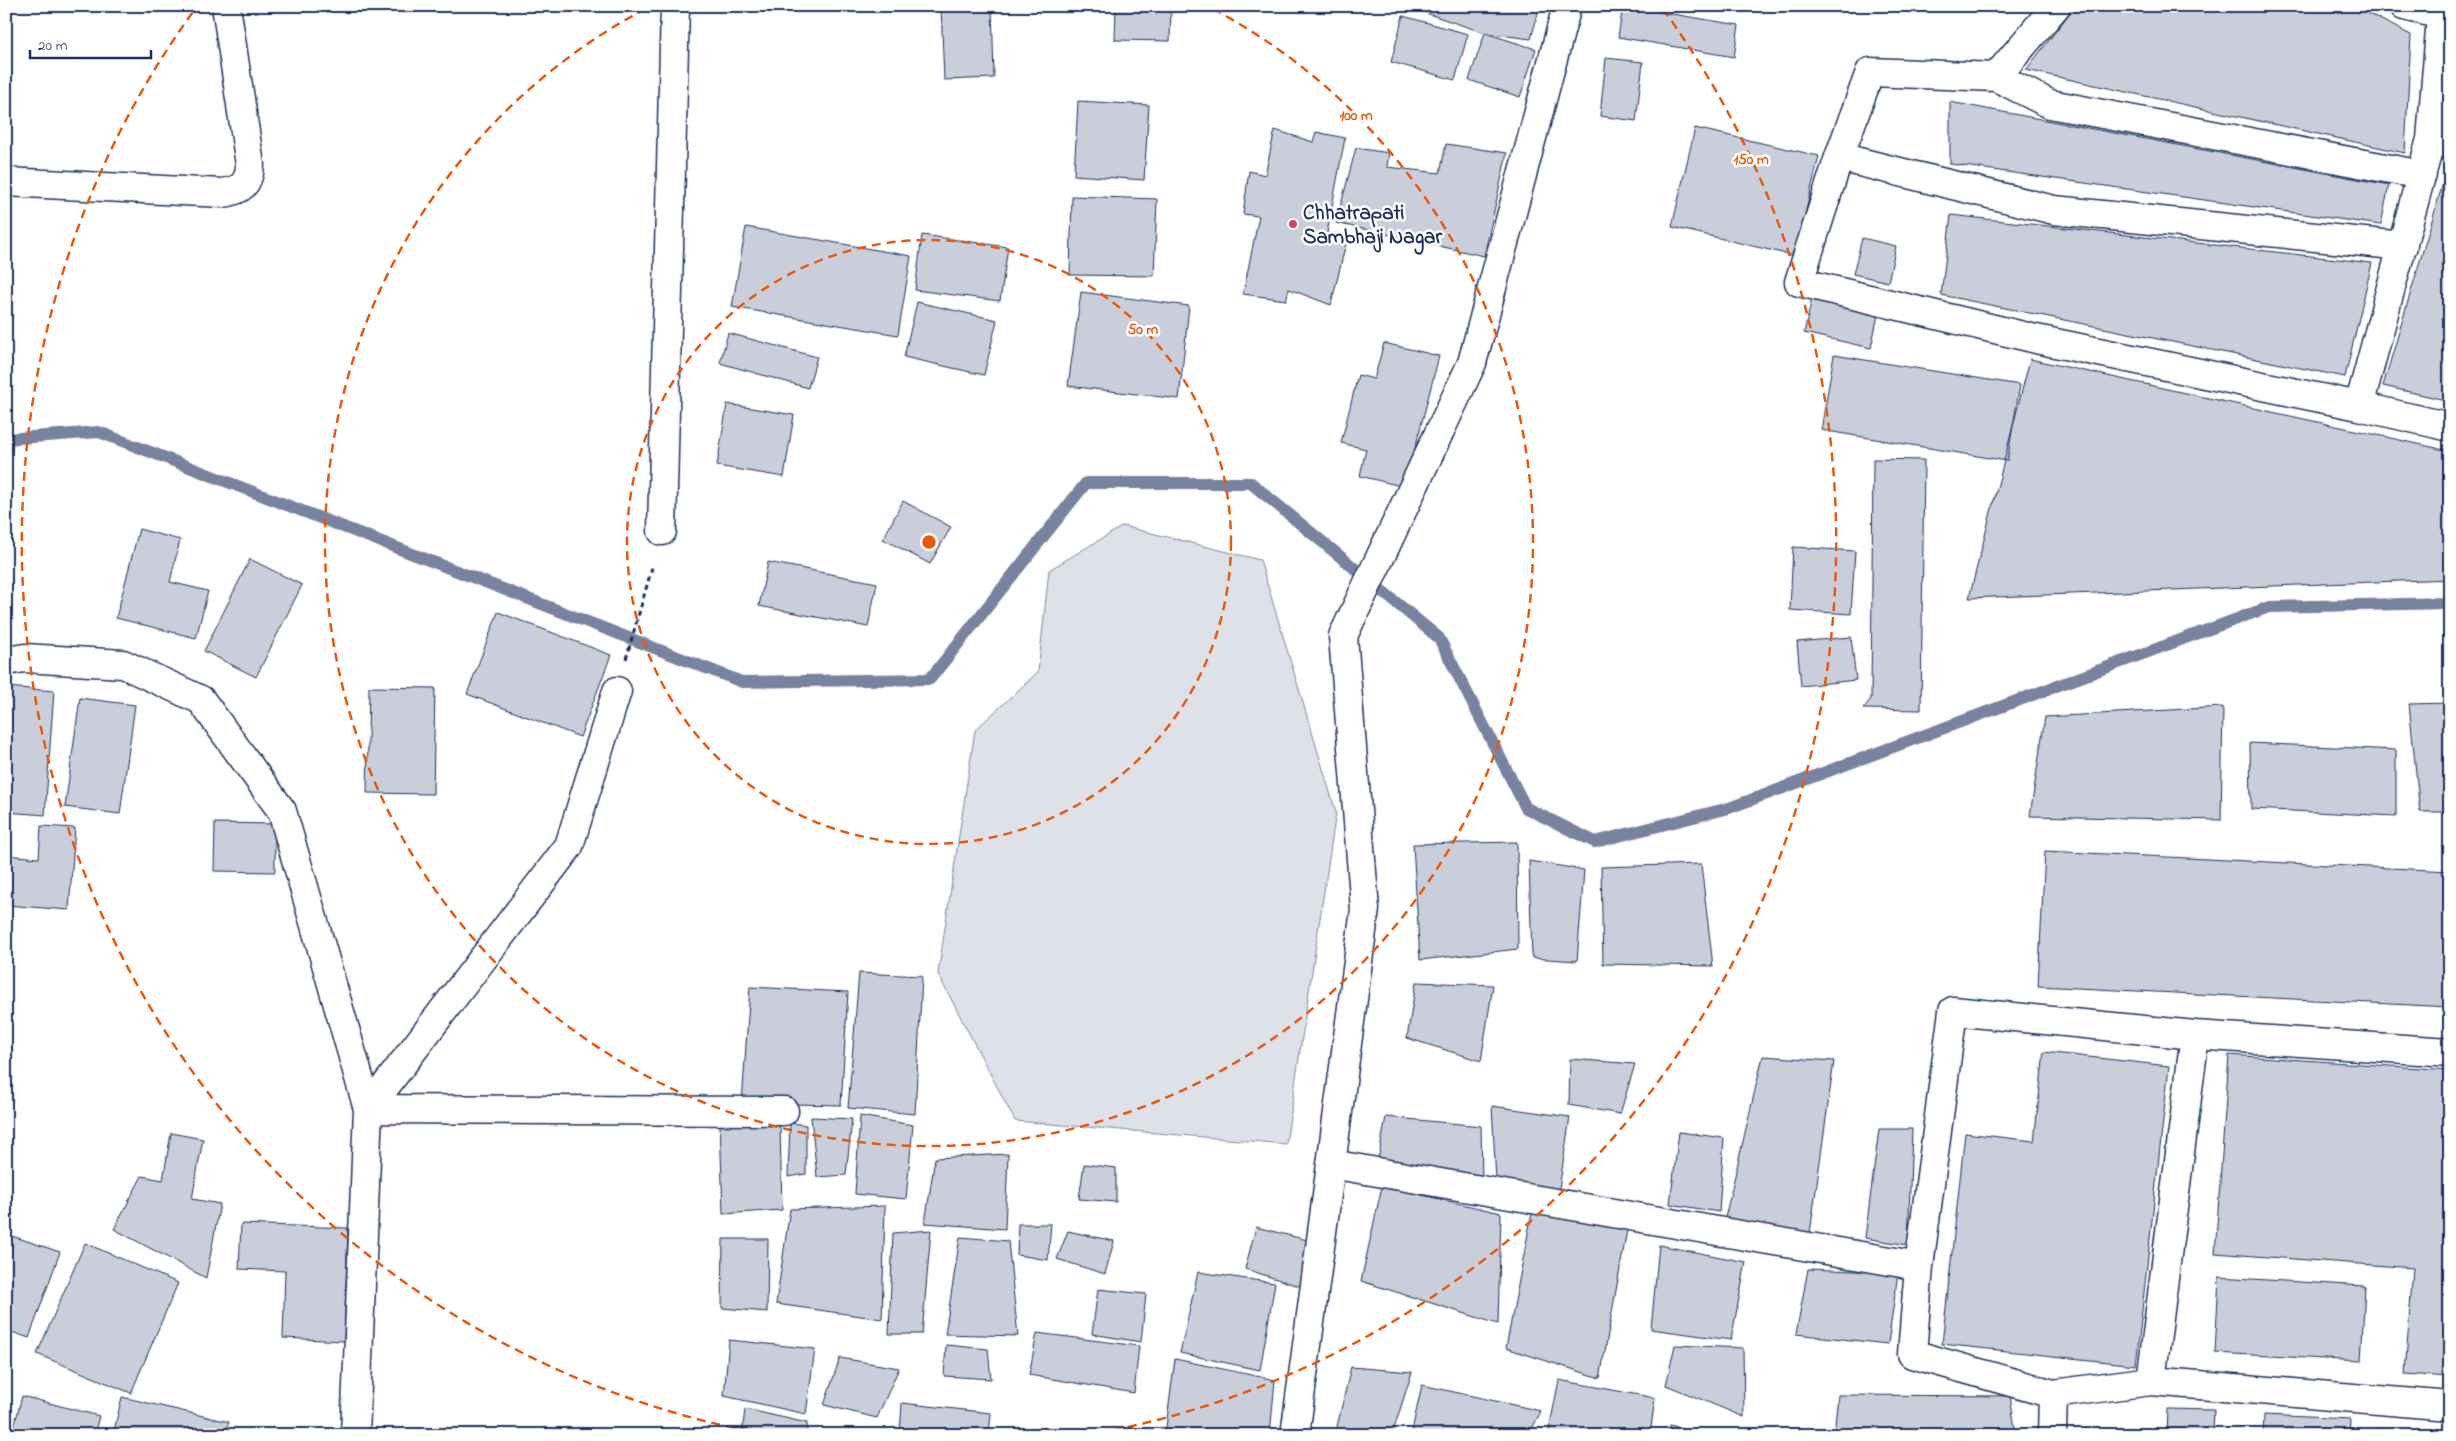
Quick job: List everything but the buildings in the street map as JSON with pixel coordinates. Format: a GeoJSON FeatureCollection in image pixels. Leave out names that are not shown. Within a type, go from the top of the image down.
{"type":"FeatureCollection","features":[{"type":"Feature","properties":{"kind":"street"},"geometry":{"type":"LineString","coordinates":[[6,182],[222,193],[234,192],[244,187],[249,176],[250,165],[226,6]]}},
{"type":"Feature","properties":{"kind":"street"},"geometry":{"type":"LineString","coordinates":[[662,531],[675,6]]}},
{"type":"Feature","properties":{"kind":"street"},"geometry":{"type":"LineString","coordinates":[[1295,1435],[1365,909],[1343,636],[1472,363],[1567,6]]}},
{"type":"Feature","properties":{"kind":"street"},"geometry":{"type":"LineString","coordinates":[[1996,77],[2056,6]]}},
{"type":"Feature","properties":{"kind":"street"},"geometry":{"type":"LineString","coordinates":[[2359,406],[2422,175],[2440,142],[2445,13],[2404,6]]}},
{"type":"Feature","properties":{"kind":"street"},"geometry":{"type":"LineString","coordinates":[[2422,175],[2050,104],[1996,77],[1870,72],[1839,156],[1799,282],[2036,339],[2359,406],[2450,427]]}},
{"type":"Feature","properties":{"kind":"street"},"geometry":{"type":"LineString","coordinates":[[1839,156],[2054,210],[2403,246]]}},
{"type":"Feature","properties":{"kind":"street"},"geometry":{"type":"LineString","coordinates":[[6,661],[25,658],[124,664],[201,700],[282,811],[368,1109],[356,1435]]}},
{"type":"Feature","properties":{"kind":"street"},"geometry":{"type":"LineString","coordinates":[[368,1109],[569,846],[617,690]]}},
{"type":"Feature","properties":{"kind":"street"},"geometry":{"type":"LineString","coordinates":[[2450,1052],[2194,1035],[1953,1011],[1918,1266],[1912,1354],[2053,1394],[2151,1381],[2450,1406]]}},
{"type":"Feature","properties":{"kind":"street"},"geometry":{"type":"LineString","coordinates":[[2151,1381],[2194,1035]]}},
{"type":"Feature","properties":{"kind":"street"},"geometry":{"type":"LineString","coordinates":[[368,1109],[784,1111]]}},
{"type":"Feature","properties":{"kind":"street"},"geometry":{"type":"LineString","coordinates":[[1331,1164],[1918,1266]]}},
{"type":"Feature","properties":{"kind":"street"},"geometry":{"type":"LineString","coordinates":[[2052,1435],[2053,1394]]}},
{"type":"Feature","properties":{"kind":"path"},"geometry":{"type":"LineString","coordinates":[[617,690],[662,531]]}},
{"type":"Feature","properties":{"kind":"shaded area"},"geometry":{"type":"Polygon","coordinates":[[[1123,526],[1260,560],[1336,812],[1286,1144],[1015,1121],[938,974],[975,730],[1038,672],[1049,570],[1123,526]]]}},
{"type":"Feature","properties":{"kind":"waterway"},"geometry":{"type":"LineString","coordinates":[[6,439],[99,432],[742,682],[930,679],[1086,483],[1251,483],[1439,638],[1526,808],[1595,842],[1729,808],[2269,607],[2450,603]]}},
{"type":"Feature","properties":{"kind":"place","name":"Chhatrapati Sambhaji Nagar"},"geometry":{"type":"Point","coordinates":[1293,224]}}]}
